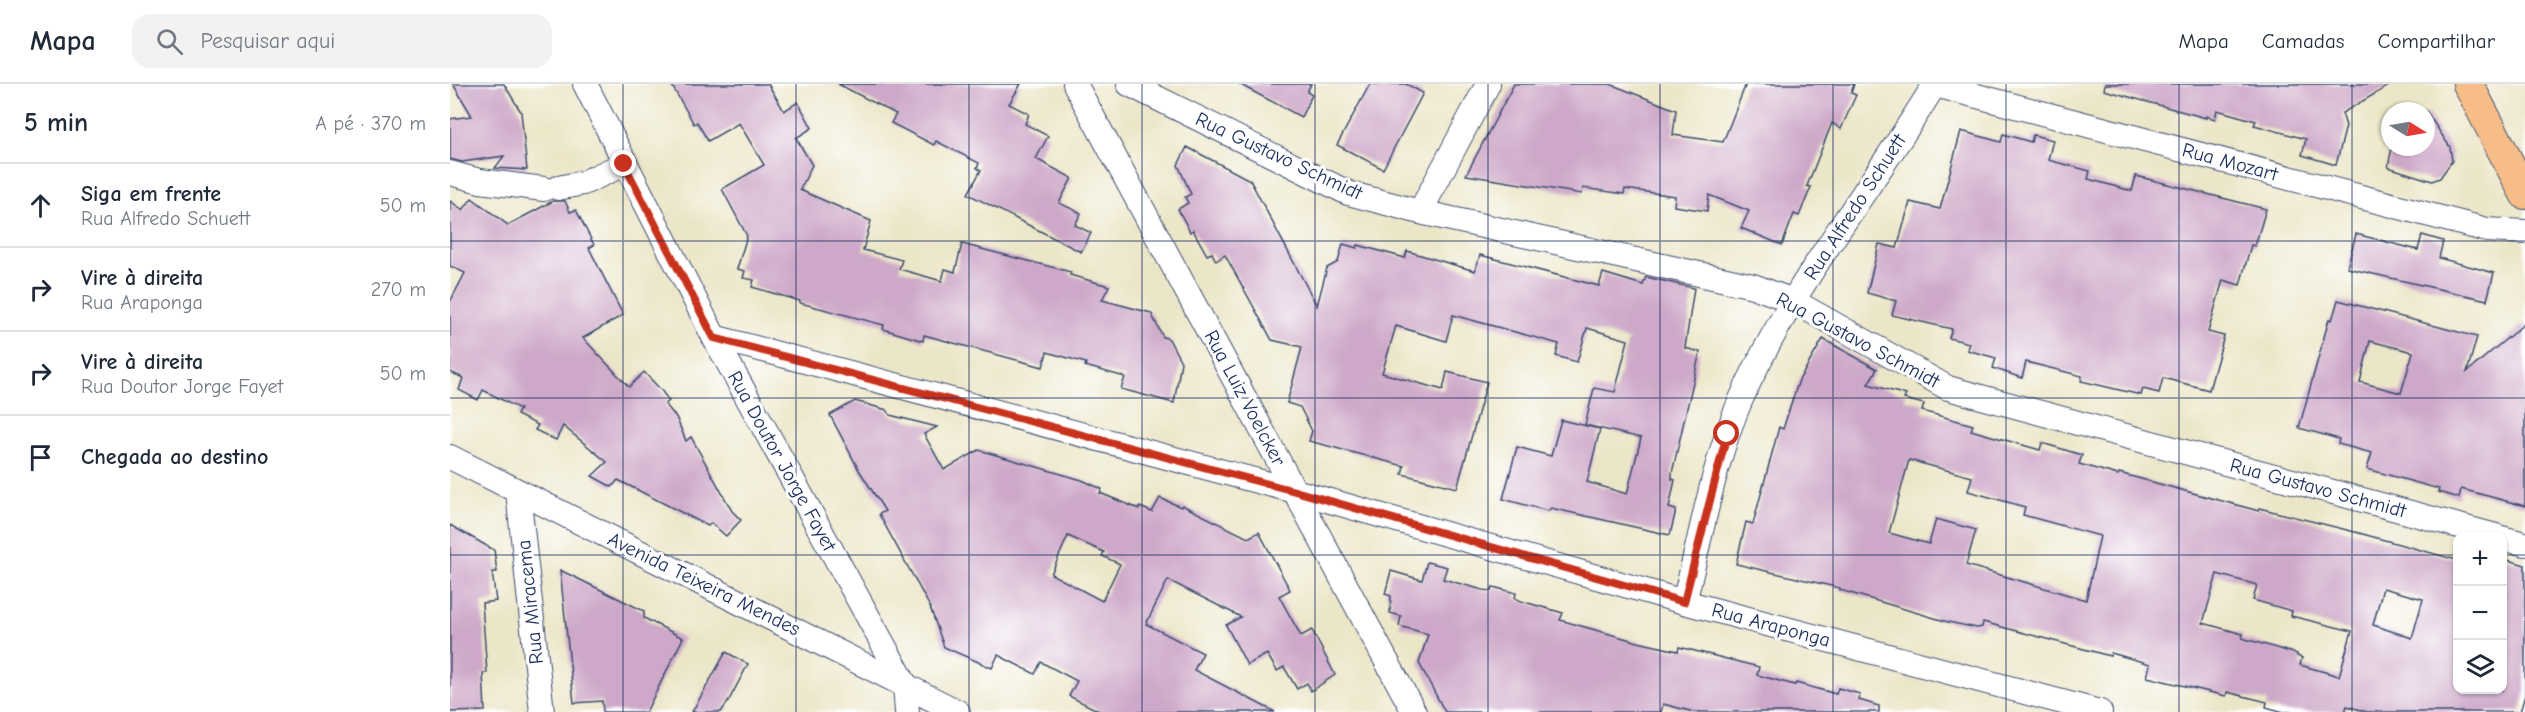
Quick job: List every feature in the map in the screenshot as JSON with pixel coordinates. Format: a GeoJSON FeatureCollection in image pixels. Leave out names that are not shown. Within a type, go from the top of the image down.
{"type":"FeatureCollection","features":[{"type":"Feature","properties":{"kind":"main road"},"geometry":{"type":"LineString","coordinates":[[2468,84],[2525,194]]}},
{"type":"Feature","properties":{"kind":"street","name":"Rua Doutor Jorge Fayet"},"geometry":{"type":"LineString","coordinates":[[585,84],[714,338],[905,684],[907,712]]}},
{"type":"Feature","properties":{"kind":"street","name":"Rua Luiz Voelcker"},"geometry":{"type":"LineString","coordinates":[[1075,84],[1414,712]]}},
{"type":"Feature","properties":{"kind":"street","name":"Rua Gustavo Schmidt"},"geometry":{"type":"LineString","coordinates":[[1129,84],[1348,193],[1420,212],[1753,286],[1793,301],[1948,388],[2478,532]]}},
{"type":"Feature","properties":{"kind":"street"},"geometry":{"type":"LineString","coordinates":[[1420,212],[1488,84]]}},
{"type":"Feature","properties":{"kind":"street","name":"Rua Mozart"},"geometry":{"type":"LineString","coordinates":[[1935,84],[2487,230],[2525,232]]}},
{"type":"Feature","properties":{"kind":"street","name":"Rua Alfredo Schuett"},"geometry":{"type":"LineString","coordinates":[[1684,602],[1727,434],[1742,396],[1793,301],[1935,84]]}},
{"type":"Feature","properties":{"kind":"street"},"geometry":{"type":"LineString","coordinates":[[450,173],[480,181],[551,189],[583,183],[624,164]]}},
{"type":"Feature","properties":{"kind":"street","name":"Rua Araponga"},"geometry":{"type":"LineString","coordinates":[[714,338],[1295,491],[1684,602],[2100,712]]}},
{"type":"Feature","properties":{"kind":"street","name":"Avenida Teixeira Mendes"},"geometry":{"type":"LineString","coordinates":[[450,457],[958,712]]}},
{"type":"Feature","properties":{"kind":"street","name":"Rua Miracema"},"geometry":{"type":"LineString","coordinates":[[518,492],[542,712]]}},
{"type":"Feature","properties":{"kind":"street"},"geometry":{"type":"LineString","coordinates":[[2507,539],[2525,544]]}},
{"type":"Feature","properties":{"kind":"building"},"geometry":{"type":"Polygon","coordinates":[[[453,84],[504,84],[521,112],[527,170],[495,168],[504,156],[462,162],[450,159],[450,119],[472,116],[453,84]]]}},
{"type":"Feature","properties":{"kind":"building"},"geometry":{"type":"Polygon","coordinates":[[[671,84],[768,84],[784,111],[798,102],[812,128],[796,138],[812,165],[800,190],[871,221],[863,250],[902,260],[899,269],[942,281],[945,269],[955,272],[962,244],[1071,272],[1070,275],[1109,286],[1102,300],[1151,313],[1163,337],[1169,339],[1181,362],[1174,403],[1121,389],[1125,377],[1047,352],[1043,367],[924,335],[923,341],[883,329],[884,325],[800,303],[800,301],[752,287],[754,280],[743,278],[745,271],[737,269],[747,236],[722,189],[764,165],[739,123],[708,141],[697,122],[694,124],[671,84]]]}},
{"type":"Feature","properties":{"kind":"building"},"geometry":{"type":"Polygon","coordinates":[[[838,84],[1021,84],[1009,104],[1029,114],[1025,124],[1048,136],[1036,159],[1072,178],[1059,203],[1081,213],[1075,225],[1091,233],[1081,252],[968,194],[981,170],[977,168],[979,163],[936,141],[934,145],[891,123],[896,114],[838,84]]]}},
{"type":"Feature","properties":{"kind":"building"},"geometry":{"type":"Polygon","coordinates":[[[1239,84],[1311,84],[1307,92],[1312,95],[1301,117],[1239,84]]]}},
{"type":"Feature","properties":{"kind":"building"},"geometry":{"type":"Polygon","coordinates":[[[1370,84],[1406,84],[1423,93],[1383,169],[1337,145],[1370,84]]]}},
{"type":"Feature","properties":{"kind":"building"},"geometry":{"type":"Polygon","coordinates":[[[1514,84],[1610,84],[1676,110],[1673,135],[1723,142],[1746,84],[1854,84],[1851,93],[1856,95],[1841,129],[1832,123],[1807,186],[1811,187],[1799,216],[1794,214],[1782,245],[1741,228],[1749,211],[1709,195],[1707,211],[1674,206],[1675,196],[1625,189],[1624,194],[1583,188],[1582,194],[1466,175],[1514,84]]]}},
{"type":"Feature","properties":{"kind":"building"},"geometry":{"type":"Polygon","coordinates":[[[2105,84],[2392,84],[2342,113],[2346,126],[2336,165],[2302,155],[2306,139],[2254,125],[2256,121],[2217,110],[2215,119],[2206,116],[2206,118],[2104,90],[2105,84]]]}},
{"type":"Feature","properties":{"kind":"building"},"geometry":{"type":"Polygon","coordinates":[[[2435,124],[2450,147],[2452,161],[2440,178],[2432,181],[2388,167],[2390,156],[2435,156],[2435,124]]]}},
{"type":"Feature","properties":{"kind":"building"},"geometry":{"type":"Polygon","coordinates":[[[1961,131],[2001,142],[2003,134],[2031,142],[2033,135],[2053,140],[2048,160],[2090,171],[2088,179],[2132,191],[2136,176],[2266,209],[2255,246],[2251,245],[2240,285],[2223,280],[2208,332],[2224,336],[2209,390],[2163,378],[2159,393],[2143,389],[2141,395],[2081,381],[2082,376],[2026,362],[2022,378],[1993,368],[1996,358],[1967,350],[1969,343],[1949,338],[1952,329],[1892,315],[1896,301],[1867,293],[1879,244],[1897,248],[1910,202],[1940,209],[1961,131]]]}},
{"type":"Feature","properties":{"kind":"building"},"geometry":{"type":"Polygon","coordinates":[[[1187,147],[1250,180],[1317,306],[1327,268],[1338,262],[1343,244],[1357,248],[1358,245],[1405,258],[1407,251],[1475,271],[1480,255],[1599,286],[1603,273],[1643,285],[1646,277],[1694,288],[1685,348],[1700,352],[1672,473],[1672,479],[1675,480],[1669,508],[1676,510],[1670,535],[1551,508],[1548,511],[1503,499],[1517,447],[1551,456],[1561,420],[1600,429],[1587,482],[1627,494],[1641,438],[1585,425],[1594,388],[1615,392],[1628,340],[1587,328],[1577,362],[1556,356],[1559,344],[1453,315],[1446,341],[1396,326],[1382,373],[1443,390],[1447,372],[1487,382],[1457,488],[1402,474],[1404,466],[1309,441],[1312,431],[1300,407],[1287,403],[1302,347],[1272,340],[1225,255],[1216,261],[1212,253],[1207,255],[1193,230],[1190,232],[1178,209],[1188,203],[1185,197],[1191,194],[1178,165],[1187,147]]]}},
{"type":"Feature","properties":{"kind":"building"},"geometry":{"type":"Polygon","coordinates":[[[472,198],[508,225],[553,201],[565,201],[570,212],[576,210],[594,245],[589,248],[623,315],[583,338],[629,387],[644,372],[669,401],[665,404],[676,417],[686,441],[691,437],[732,511],[741,520],[726,536],[711,523],[708,526],[618,480],[612,487],[592,476],[607,462],[563,426],[556,440],[535,430],[538,425],[517,415],[520,409],[483,390],[478,400],[459,390],[463,378],[450,372],[450,302],[465,273],[450,266],[450,201],[463,210],[472,198]]]}},
{"type":"Feature","properties":{"kind":"building"},"geometry":{"type":"Polygon","coordinates":[[[2356,234],[2418,250],[2422,235],[2443,241],[2439,258],[2494,273],[2487,300],[2347,268],[2356,234]]]}},
{"type":"Feature","properties":{"kind":"building"},"geometry":{"type":"Polygon","coordinates":[[[2338,300],[2477,337],[2467,372],[2525,323],[2525,506],[2461,489],[2459,498],[2438,492],[2439,489],[2367,469],[2372,453],[2338,444],[2339,439],[2299,428],[2329,319],[2332,320],[2338,300]],[[2370,341],[2360,382],[2401,393],[2413,352],[2370,341]]]}},
{"type":"Feature","properties":{"kind":"building"},"geometry":{"type":"Polygon","coordinates":[[[1823,339],[1877,369],[1868,384],[1906,395],[1904,399],[1924,404],[1922,411],[1973,425],[1971,430],[2040,450],[2042,443],[2082,455],[2079,464],[2118,475],[2119,473],[2259,511],[2259,508],[2359,533],[2453,559],[2453,694],[2507,694],[2507,560],[2525,565],[2525,695],[2520,712],[2367,712],[2347,706],[2345,712],[2284,712],[2266,707],[2267,702],[2227,692],[2226,696],[2147,677],[2150,664],[2111,653],[2110,656],[1983,622],[1982,627],[1977,628],[1948,622],[1840,590],[1840,588],[1736,564],[1746,522],[1753,524],[1779,427],[1783,429],[1799,380],[1823,339]],[[1909,460],[1889,533],[1929,544],[1936,519],[1976,530],[1966,565],[2086,600],[2100,536],[2023,515],[2025,507],[1968,491],[1972,477],[1909,460]],[[2217,574],[2203,623],[2243,634],[2242,638],[2297,654],[2302,658],[2300,665],[2339,676],[2352,631],[2291,616],[2292,611],[2253,600],[2257,585],[2217,574]],[[2383,588],[2373,625],[2412,638],[2423,599],[2383,588]]]}},
{"type":"Feature","properties":{"kind":"building"},"geometry":{"type":"Polygon","coordinates":[[[855,401],[887,410],[890,415],[937,427],[924,434],[944,470],[979,450],[1082,480],[1102,489],[1100,493],[1139,509],[1140,507],[1152,512],[1160,498],[1181,507],[1182,505],[1248,538],[1259,532],[1290,590],[1279,596],[1301,636],[1312,630],[1335,675],[1311,691],[1307,683],[1297,689],[1284,667],[1277,671],[1267,654],[1247,665],[1226,625],[1241,617],[1168,580],[1146,624],[1203,653],[1194,670],[1275,712],[1101,712],[1069,696],[1077,681],[1041,662],[1035,674],[998,655],[992,668],[944,647],[930,607],[879,514],[885,511],[859,470],[830,415],[855,401]],[[1068,536],[1051,574],[1102,601],[1120,564],[1102,556],[1104,552],[1068,536]]]}},
{"type":"Feature","properties":{"kind":"building"},"geometry":{"type":"Polygon","coordinates":[[[450,525],[494,550],[497,572],[492,572],[496,601],[482,603],[487,673],[483,673],[485,711],[450,712],[450,525]]]}},
{"type":"Feature","properties":{"kind":"building"},"geometry":{"type":"Polygon","coordinates":[[[1427,562],[1447,567],[1443,579],[1483,590],[1491,591],[1493,587],[1516,593],[1515,598],[1521,601],[1563,613],[1560,620],[1638,642],[1678,651],[1679,647],[1759,667],[1757,675],[1795,685],[1796,683],[1836,694],[1838,688],[1860,694],[1859,700],[1879,706],[1879,712],[1694,712],[1663,704],[1661,712],[1445,712],[1419,663],[1428,634],[1399,626],[1401,616],[1390,613],[1391,596],[1385,594],[1391,571],[1422,580],[1427,562]]]}},
{"type":"Feature","properties":{"kind":"building"},"geometry":{"type":"Polygon","coordinates":[[[560,570],[644,611],[644,618],[683,638],[646,712],[603,712],[602,701],[574,703],[560,570]]]}},
{"type":"Feature","properties":{"kind":"building"},"geometry":{"type":"Polygon","coordinates":[[[726,652],[748,664],[728,702],[721,712],[692,712],[726,652]]]}},
{"type":"Feature","properties":{"kind":"route"},"geometry":{"type":"LineString","coordinates":[[624,164],[714,338],[1295,491],[1684,602],[1727,434]]}}]}
